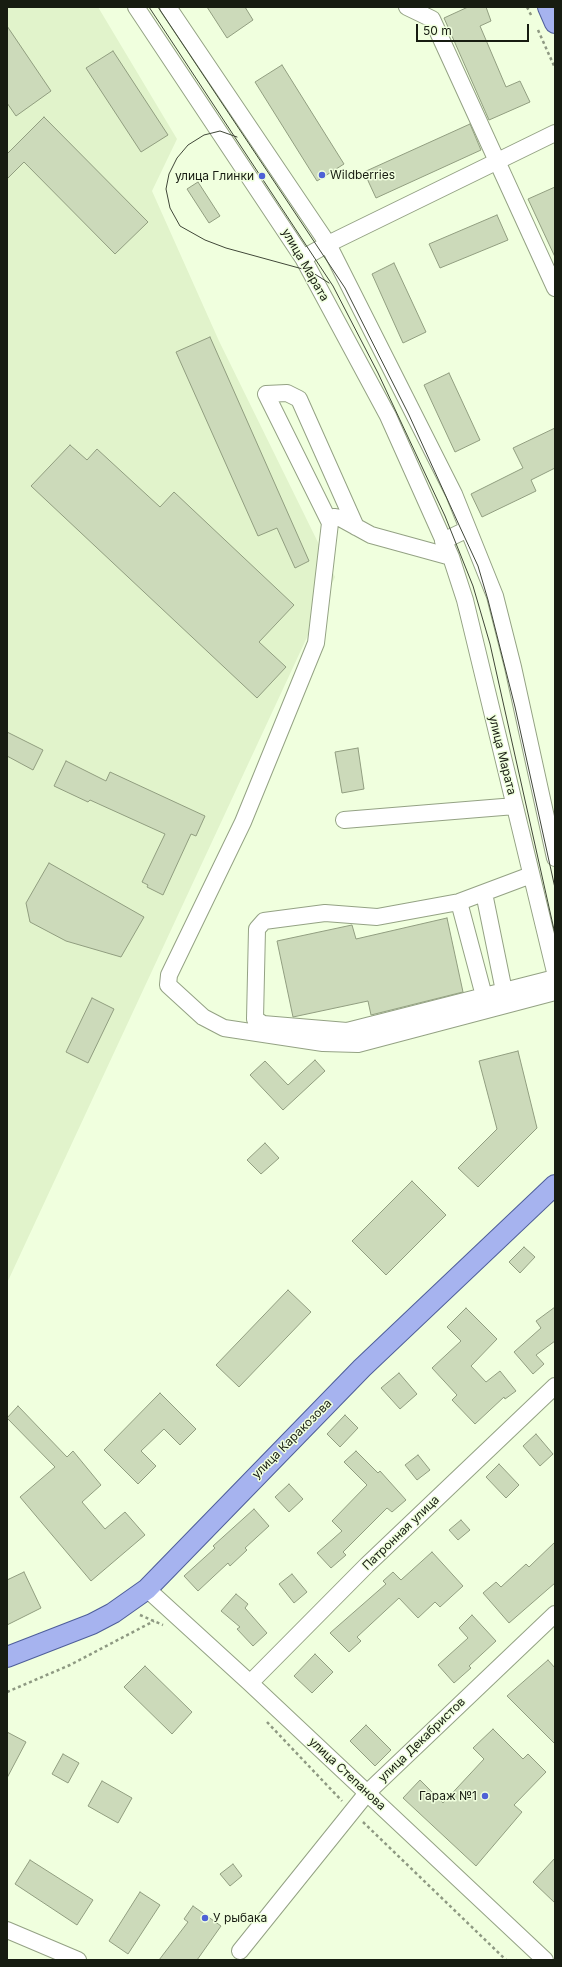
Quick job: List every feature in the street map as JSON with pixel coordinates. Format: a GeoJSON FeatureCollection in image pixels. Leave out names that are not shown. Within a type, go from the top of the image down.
{"type":"FeatureCollection","features":[{"type":"Feature","properties":{"kind":"main road"},"geometry":{"type":"LineString","coordinates":[[546,25],[548,7]]}},
{"type":"Feature","properties":{"kind":"main road","name":"улица Каракозова"},"geometry":{"type":"LineString","coordinates":[[7,1657],[92,1624],[113,1613],[147,1589],[362,1368],[555,1185]]}},
{"type":"Feature","properties":{"kind":"street","name":"улица Марата"},"geometry":{"type":"LineString","coordinates":[[136,7],[303,258],[388,416],[451,557],[465,600],[555,972]]}},
{"type":"Feature","properties":{"kind":"street"},"geometry":{"type":"LineString","coordinates":[[168,7],[328,244],[454,494],[495,596],[513,667],[555,858]]}},
{"type":"Feature","properties":{"kind":"street"},"geometry":{"type":"LineString","coordinates":[[407,7],[432,20],[555,288]]}},
{"type":"Feature","properties":{"kind":"street"},"geometry":{"type":"LineString","coordinates":[[303,258],[328,244],[555,133]]}},
{"type":"Feature","properties":{"kind":"street"},"geometry":{"type":"LineString","coordinates":[[330,523],[266,394],[287,393],[299,399],[356,527]]}},
{"type":"Feature","properties":{"kind":"street"},"geometry":{"type":"LineString","coordinates":[[451,557],[371,536],[340,518],[334,518],[330,523],[316,643],[243,822],[169,975],[168,985],[203,1017],[224,1028],[323,1043],[358,1044],[555,992]]}},
{"type":"Feature","properties":{"kind":"street"},"geometry":{"type":"LineString","coordinates":[[443,540],[468,529]]}},
{"type":"Feature","properties":{"kind":"street"},"geometry":{"type":"LineString","coordinates":[[344,820],[515,806]]}},
{"type":"Feature","properties":{"kind":"street"},"geometry":{"type":"LineString","coordinates":[[531,875],[458,902],[377,917],[325,913],[264,921],[257,929],[255,1020],[263,1024],[347,1031],[555,978]]}},
{"type":"Feature","properties":{"kind":"street"},"geometry":{"type":"LineString","coordinates":[[484,893],[504,991]]}},
{"type":"Feature","properties":{"kind":"street"},"geometry":{"type":"LineString","coordinates":[[458,902],[484,996]]}},
{"type":"Feature","properties":{"kind":"street","name":"Патронная улица"},"geometry":{"type":"LineString","coordinates":[[250,1683],[367,1565],[555,1386]]}},
{"type":"Feature","properties":{"kind":"street","name":"улица Степанова"},"geometry":{"type":"LineString","coordinates":[[147,1589],[250,1683],[545,1960]]}},
{"type":"Feature","properties":{"kind":"street","name":"улица Декабристов"},"geometry":{"type":"LineString","coordinates":[[240,1951],[367,1793],[555,1614]]}},
{"type":"Feature","properties":{"kind":"street"},"geometry":{"type":"LineString","coordinates":[[7,1930],[78,1960]]}},
{"type":"Feature","properties":{"kind":"path"},"geometry":{"type":"LineString","coordinates":[[527,7],[533,21]]}},
{"type":"Feature","properties":{"kind":"path"},"geometry":{"type":"LineString","coordinates":[[546,25],[555,68]]}},
{"type":"Feature","properties":{"kind":"path"},"geometry":{"type":"LineString","coordinates":[[136,1614],[167,1627]]}},
{"type":"Feature","properties":{"kind":"path"},"geometry":{"type":"LineString","coordinates":[[7,1692],[70,1665],[154,1621]]}},
{"type":"Feature","properties":{"kind":"path"},"geometry":{"type":"LineString","coordinates":[[264,1719],[352,1811],[506,1960]]}},
{"type":"Feature","properties":{"kind":"shaded area"},"geometry":{"type":"Polygon","coordinates":[[[7,7],[98,7],[177,139],[152,191],[219,341],[335,577],[7,1283],[7,7]]]}},
{"type":"Feature","properties":{"kind":"building"},"geometry":{"type":"Polygon","coordinates":[[[207,7],[245,7],[253,20],[227,38],[207,7]]]}},
{"type":"Feature","properties":{"kind":"building"},"geometry":{"type":"Polygon","coordinates":[[[468,7],[486,7],[491,21],[480,26],[506,87],[520,81],[530,102],[489,120],[444,18],[468,7]]]}},
{"type":"Feature","properties":{"kind":"building"},"geometry":{"type":"Polygon","coordinates":[[[7,26],[51,91],[16,116],[7,103],[7,26]]]}},
{"type":"Feature","properties":{"kind":"building"},"geometry":{"type":"Polygon","coordinates":[[[113,51],[168,135],[141,152],[86,68],[113,51]]]}},
{"type":"Feature","properties":{"kind":"building"},"geometry":{"type":"Polygon","coordinates":[[[282,65],[344,164],[317,181],[255,82],[282,65]]]}},
{"type":"Feature","properties":{"kind":"building"},"geometry":{"type":"Polygon","coordinates":[[[44,117],[148,222],[115,254],[24,162],[7,179],[7,154],[44,117]]]}},
{"type":"Feature","properties":{"kind":"building"},"geometry":{"type":"Polygon","coordinates":[[[470,124],[481,150],[376,198],[364,172],[470,124]]]}},
{"type":"Feature","properties":{"kind":"building"},"geometry":{"type":"Polygon","coordinates":[[[198,182],[220,216],[209,223],[187,189],[198,182]]]}},
{"type":"Feature","properties":{"kind":"building"},"geometry":{"type":"Polygon","coordinates":[[[555,187],[555,257],[528,199],[555,187]]]}},
{"type":"Feature","properties":{"kind":"building"},"geometry":{"type":"Polygon","coordinates":[[[497,215],[508,240],[440,268],[429,244],[497,215]]]}},
{"type":"Feature","properties":{"kind":"building"},"geometry":{"type":"Polygon","coordinates":[[[394,263],[426,332],[403,343],[372,274],[394,263]]]}},
{"type":"Feature","properties":{"kind":"building"},"geometry":{"type":"Polygon","coordinates":[[[210,337],[309,561],[295,568],[277,528],[258,536],[176,352],[210,337]]]}},
{"type":"Feature","properties":{"kind":"building"},"geometry":{"type":"Polygon","coordinates":[[[449,373],[480,440],[455,452],[424,385],[449,373]]]}},
{"type":"Feature","properties":{"kind":"building"},"geometry":{"type":"Polygon","coordinates":[[[555,428],[555,468],[531,480],[536,491],[482,517],[471,494],[523,468],[513,448],[555,428]]]}},
{"type":"Feature","properties":{"kind":"building"},"geometry":{"type":"Polygon","coordinates":[[[70,445],[87,460],[97,449],[160,507],[174,492],[294,605],[259,642],[286,667],[257,698],[31,486],[70,445]]]}},
{"type":"Feature","properties":{"kind":"building"},"geometry":{"type":"Polygon","coordinates":[[[7,732],[43,750],[33,770],[7,756],[7,732]]]}},
{"type":"Feature","properties":{"kind":"building"},"geometry":{"type":"Polygon","coordinates":[[[358,748],[364,789],[342,793],[335,752],[358,748]]]}},
{"type":"Feature","properties":{"kind":"building"},"geometry":{"type":"Polygon","coordinates":[[[66,761],[106,781],[110,772],[205,816],[196,836],[191,834],[163,895],[147,887],[148,885],[142,882],[165,834],[90,800],[88,802],[54,786],[66,761]]]}},
{"type":"Feature","properties":{"kind":"building"},"geometry":{"type":"Polygon","coordinates":[[[49,863],[144,917],[121,957],[66,941],[30,922],[26,903],[49,863]]]}},
{"type":"Feature","properties":{"kind":"building"},"geometry":{"type":"Polygon","coordinates":[[[447,918],[463,992],[371,1015],[368,1001],[293,1017],[277,941],[352,925],[356,939],[447,918]]]}},
{"type":"Feature","properties":{"kind":"building"},"geometry":{"type":"Polygon","coordinates":[[[92,998],[114,1009],[88,1063],[66,1052],[92,998]]]}},
{"type":"Feature","properties":{"kind":"building"},"geometry":{"type":"Polygon","coordinates":[[[518,1051],[537,1128],[478,1187],[458,1168],[497,1129],[479,1061],[518,1051]]]}},
{"type":"Feature","properties":{"kind":"building"},"geometry":{"type":"Polygon","coordinates":[[[315,1060],[325,1071],[283,1110],[250,1075],[265,1061],[288,1085],[315,1060]]]}},
{"type":"Feature","properties":{"kind":"building"},"geometry":{"type":"Polygon","coordinates":[[[265,1143],[279,1158],[261,1174],[247,1160],[265,1143]]]}},
{"type":"Feature","properties":{"kind":"building"},"geometry":{"type":"Polygon","coordinates":[[[412,1181],[446,1215],[386,1275],[352,1241],[412,1181]]]}},
{"type":"Feature","properties":{"kind":"building"},"geometry":{"type":"Polygon","coordinates":[[[524,1247],[535,1257],[520,1273],[509,1262],[524,1247]]]}},
{"type":"Feature","properties":{"kind":"building"},"geometry":{"type":"Polygon","coordinates":[[[288,1290],[311,1312],[239,1387],[216,1365],[288,1290]]]}},
{"type":"Feature","properties":{"kind":"building"},"geometry":{"type":"Polygon","coordinates":[[[555,1307],[555,1341],[536,1355],[544,1364],[533,1374],[514,1352],[541,1328],[536,1321],[555,1307]]]}},
{"type":"Feature","properties":{"kind":"building"},"geometry":{"type":"Polygon","coordinates":[[[466,1308],[497,1339],[471,1366],[486,1382],[500,1371],[516,1391],[505,1399],[504,1397],[475,1424],[452,1400],[457,1395],[432,1368],[461,1341],[447,1327],[466,1308]]]}},
{"type":"Feature","properties":{"kind":"building"},"geometry":{"type":"Polygon","coordinates":[[[399,1373],[417,1394],[400,1409],[381,1388],[399,1373]]]}},
{"type":"Feature","properties":{"kind":"building"},"geometry":{"type":"Polygon","coordinates":[[[160,1393],[196,1429],[180,1445],[164,1429],[141,1451],[156,1466],[138,1484],[104,1450],[160,1393]]]}},
{"type":"Feature","properties":{"kind":"building"},"geometry":{"type":"Polygon","coordinates":[[[18,1406],[67,1457],[73,1451],[101,1485],[82,1502],[105,1529],[125,1512],[145,1535],[91,1581],[20,1497],[55,1467],[7,1418],[18,1406]]]}},
{"type":"Feature","properties":{"kind":"building"},"geometry":{"type":"Polygon","coordinates":[[[345,1415],[358,1428],[340,1447],[327,1434],[345,1415]]]}},
{"type":"Feature","properties":{"kind":"building"},"geometry":{"type":"Polygon","coordinates":[[[536,1434],[553,1454],[540,1466],[523,1446],[536,1434]]]}},
{"type":"Feature","properties":{"kind":"building"},"geometry":{"type":"Polygon","coordinates":[[[356,1451],[378,1473],[380,1471],[406,1500],[392,1512],[387,1508],[343,1552],[346,1555],[331,1568],[317,1553],[342,1531],[332,1521],[367,1485],[344,1462],[356,1451]]]}},
{"type":"Feature","properties":{"kind":"building"},"geometry":{"type":"Polygon","coordinates":[[[418,1455],[430,1470],[417,1480],[405,1465],[418,1455]]]}},
{"type":"Feature","properties":{"kind":"building"},"geometry":{"type":"Polygon","coordinates":[[[499,1464],[519,1485],[506,1498],[486,1477],[499,1464]]]}},
{"type":"Feature","properties":{"kind":"building"},"geometry":{"type":"Polygon","coordinates":[[[289,1484],[303,1499],[289,1512],[275,1497],[289,1484]]]}},
{"type":"Feature","properties":{"kind":"building"},"geometry":{"type":"Polygon","coordinates":[[[254,1509],[269,1526],[245,1548],[247,1550],[230,1566],[228,1563],[198,1591],[184,1576],[215,1548],[213,1546],[254,1509]]]}},
{"type":"Feature","properties":{"kind":"building"},"geometry":{"type":"Polygon","coordinates":[[[461,1520],[470,1530],[458,1540],[449,1530],[461,1520]]]}},
{"type":"Feature","properties":{"kind":"building"},"geometry":{"type":"Polygon","coordinates":[[[555,1542],[555,1583],[509,1623],[483,1593],[496,1582],[501,1587],[526,1564],[529,1567],[555,1542]]]}},
{"type":"Feature","properties":{"kind":"building"},"geometry":{"type":"Polygon","coordinates":[[[432,1552],[463,1586],[440,1607],[435,1602],[418,1618],[399,1598],[357,1637],[361,1641],[349,1652],[330,1633],[386,1584],[383,1581],[393,1572],[401,1580],[432,1552]]]}},
{"type":"Feature","properties":{"kind":"building"},"geometry":{"type":"Polygon","coordinates":[[[24,1572],[41,1608],[7,1625],[7,1580],[24,1572]]]}},
{"type":"Feature","properties":{"kind":"building"},"geometry":{"type":"Polygon","coordinates":[[[292,1574],[307,1592],[294,1603],[279,1584],[292,1574]]]}},
{"type":"Feature","properties":{"kind":"building"},"geometry":{"type":"Polygon","coordinates":[[[236,1594],[248,1604],[245,1608],[267,1633],[253,1646],[237,1629],[240,1627],[221,1611],[236,1594]]]}},
{"type":"Feature","properties":{"kind":"building"},"geometry":{"type":"Polygon","coordinates":[[[472,1615],[496,1641],[469,1666],[471,1668],[454,1683],[438,1665],[468,1638],[459,1628],[472,1615]]]}},
{"type":"Feature","properties":{"kind":"building"},"geometry":{"type":"Polygon","coordinates":[[[315,1654],[333,1672],[312,1693],[294,1676],[315,1654]]]}},
{"type":"Feature","properties":{"kind":"building"},"geometry":{"type":"Polygon","coordinates":[[[548,1660],[555,1668],[555,1744],[507,1696],[548,1660]]]}},
{"type":"Feature","properties":{"kind":"building"},"geometry":{"type":"Polygon","coordinates":[[[145,1666],[192,1712],[172,1734],[124,1687],[145,1666]]]}},
{"type":"Feature","properties":{"kind":"building"},"geometry":{"type":"Polygon","coordinates":[[[366,1725],[391,1750],[375,1766],[350,1741],[366,1725]]]}},
{"type":"Feature","properties":{"kind":"building"},"geometry":{"type":"Polygon","coordinates":[[[493,1729],[523,1759],[528,1754],[546,1772],[514,1805],[522,1812],[476,1866],[403,1798],[420,1780],[443,1803],[484,1759],[473,1748],[493,1729]]]}},
{"type":"Feature","properties":{"kind":"building"},"geometry":{"type":"Polygon","coordinates":[[[7,1732],[26,1742],[7,1778],[7,1732]]]}},
{"type":"Feature","properties":{"kind":"building"},"geometry":{"type":"Polygon","coordinates":[[[63,1754],[79,1763],[68,1783],[52,1774],[63,1754]]]}},
{"type":"Feature","properties":{"kind":"building"},"geometry":{"type":"Polygon","coordinates":[[[102,1781],[132,1798],[118,1823],[88,1806],[102,1781]]]}},
{"type":"Feature","properties":{"kind":"building"},"geometry":{"type":"Polygon","coordinates":[[[555,1858],[555,1903],[533,1882],[555,1858]]]}},
{"type":"Feature","properties":{"kind":"building"},"geometry":{"type":"Polygon","coordinates":[[[30,1860],[93,1900],[77,1925],[15,1884],[30,1860]]]}},
{"type":"Feature","properties":{"kind":"building"},"geometry":{"type":"Polygon","coordinates":[[[233,1864],[242,1876],[230,1886],[220,1874],[233,1864]]]}},
{"type":"Feature","properties":{"kind":"building"},"geometry":{"type":"Polygon","coordinates":[[[140,1892],[160,1905],[128,1954],[109,1941],[140,1892]]]}},
{"type":"Feature","properties":{"kind":"building"},"geometry":{"type":"Polygon","coordinates":[[[193,1906],[221,1926],[197,1960],[159,1960],[188,1922],[184,1919],[193,1906]]]}},
{"type":"Feature","properties":{"kind":"tram line"},"geometry":{"type":"LineString","coordinates":[[149,7],[333,286],[378,373],[445,516],[473,586],[490,644],[555,934]]}},
{"type":"Feature","properties":{"kind":"tram line"},"geometry":{"type":"LineString","coordinates":[[158,7],[345,288],[409,415],[478,566],[515,707],[555,888]]}},
{"type":"Feature","properties":{"kind":"tram line"},"geometry":{"type":"LineString","coordinates":[[237,137],[220,131],[204,135],[188,145],[177,158],[169,174],[166,189],[170,208],[180,226],[205,240],[226,248],[310,271],[329,283]]}},
{"type":"Feature","properties":{"kind":"place","name":"Wildberries"},"geometry":{"type":"Point","coordinates":[322,175]}},
{"type":"Feature","properties":{"kind":"place","name":"улица Глинки"},"geometry":{"type":"Point","coordinates":[262,176]}},
{"type":"Feature","properties":{"kind":"place","name":"Гараж №1"},"geometry":{"type":"Point","coordinates":[485,1796]}},
{"type":"Feature","properties":{"kind":"place","name":"У рыбака"},"geometry":{"type":"Point","coordinates":[205,1918]}}]}
